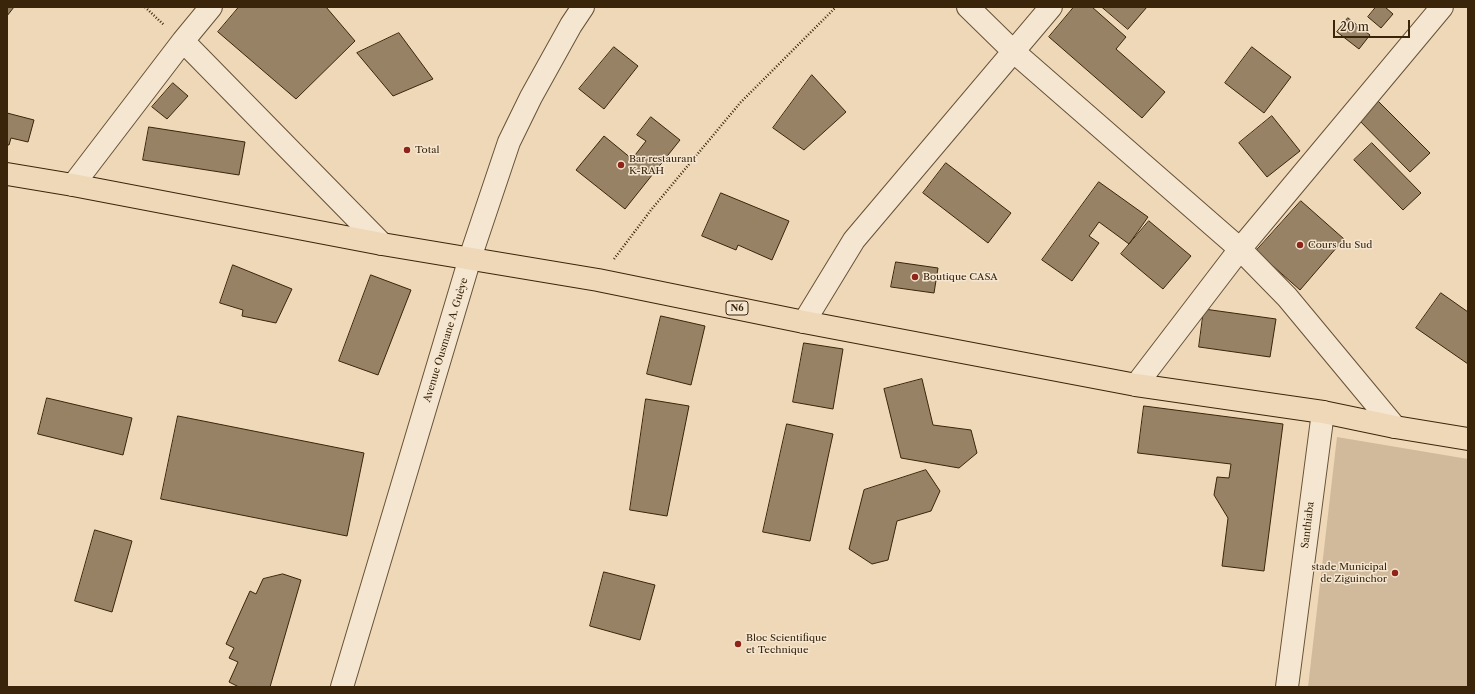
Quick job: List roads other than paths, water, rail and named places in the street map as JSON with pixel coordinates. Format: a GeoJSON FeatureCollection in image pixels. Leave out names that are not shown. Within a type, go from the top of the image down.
{"type":"FeatureCollection","features":[{"type":"Feature","properties":{"kind":"main road","name":"N6"},"geometry":{"type":"LineString","coordinates":[[7,174],[73,185],[382,244],[598,280],[804,322],[1136,385],[1323,412],[1396,427],[1468,439]]}},
{"type":"Feature","properties":{"kind":"street"},"geometry":{"type":"LineString","coordinates":[[73,185],[182,41],[211,7]]}},
{"type":"Feature","properties":{"kind":"street","name":"Avenue Ousmane A. Guèye"},"geometry":{"type":"LineString","coordinates":[[342,687],[470,258],[509,142],[531,97],[571,25],[583,7]]}},
{"type":"Feature","properties":{"kind":"street"},"geometry":{"type":"LineString","coordinates":[[968,7],[1013,51],[1240,249],[1287,297],[1396,427]]}},
{"type":"Feature","properties":{"kind":"street"},"geometry":{"type":"LineString","coordinates":[[804,322],[854,240],[1051,7]]}},
{"type":"Feature","properties":{"kind":"street"},"geometry":{"type":"LineString","coordinates":[[1136,385],[1240,249],[1442,7]]}},
{"type":"Feature","properties":{"kind":"street"},"geometry":{"type":"LineString","coordinates":[[182,41],[382,244]]}},
{"type":"Feature","properties":{"kind":"street","name":"Santhiaba"},"geometry":{"type":"LineString","coordinates":[[1287,687],[1323,412]]}},
{"type":"Feature","properties":{"kind":"place","name":"Total"},"geometry":{"type":"Point","coordinates":[407,150]}},
{"type":"Feature","properties":{"kind":"place","name":"Bar restaurant K-RAH"},"geometry":{"type":"Point","coordinates":[621,165]}},
{"type":"Feature","properties":{"kind":"place","name":"Cours du Sud"},"geometry":{"type":"Point","coordinates":[1300,245]}},
{"type":"Feature","properties":{"kind":"place","name":"Boutique CASA"},"geometry":{"type":"Point","coordinates":[915,277]}},
{"type":"Feature","properties":{"kind":"place","name":"stade Municipal de Ziguinchor"},"geometry":{"type":"Point","coordinates":[1395,573]}},
{"type":"Feature","properties":{"kind":"place","name":"Bloc Scientifique et Technique"},"geometry":{"type":"Point","coordinates":[738,644]}}]}
